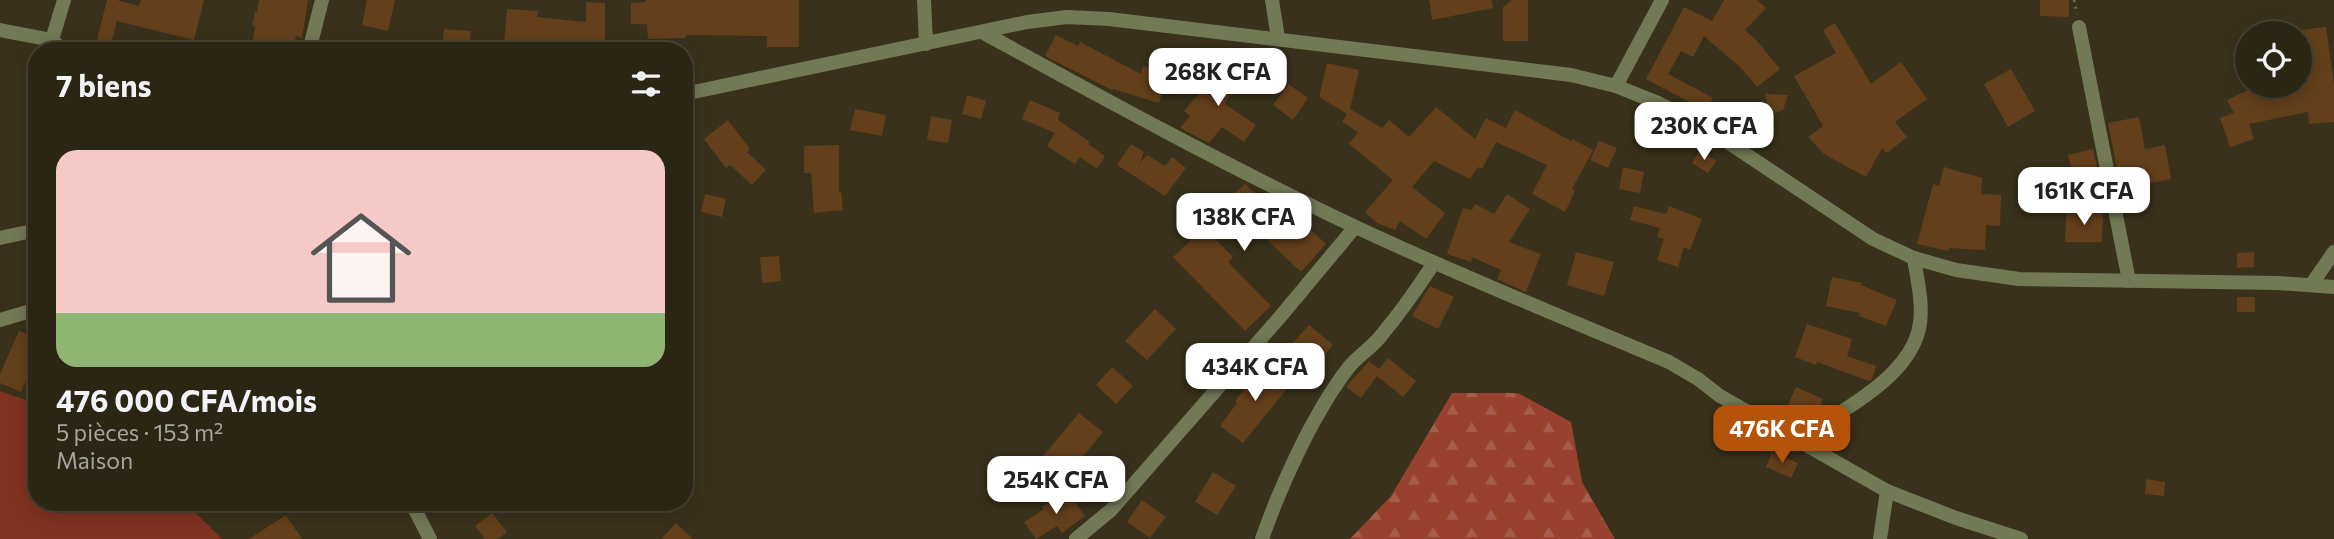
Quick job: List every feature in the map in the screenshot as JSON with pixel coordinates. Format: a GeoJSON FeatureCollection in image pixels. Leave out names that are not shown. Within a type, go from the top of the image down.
{"type":"FeatureCollection","features":[{"type":"Feature","properties":{"kind":"street"},"geometry":{"type":"LineString","coordinates":[[52,40],[64,0]]}},
{"type":"Feature","properties":{"kind":"street"},"geometry":{"type":"LineString","coordinates":[[311,42],[323,0]]}},
{"type":"Feature","properties":{"kind":"street"},"geometry":{"type":"LineString","coordinates":[[924,0],[926,44]]}},
{"type":"Feature","properties":{"kind":"street"},"geometry":{"type":"LineString","coordinates":[[1272,0],[1278,38]]}},
{"type":"Feature","properties":{"kind":"street"},"geometry":{"type":"LineString","coordinates":[[1616,86],[1662,0]]}},
{"type":"Feature","properties":{"kind":"street"},"geometry":{"type":"LineString","coordinates":[[693,92],[1027,22],[1067,17],[1109,19],[1278,38],[1571,75],[1616,86],[1658,103],[1705,127],[1873,239],[1914,258],[1956,270],[2019,279],[2334,287]]}},
{"type":"Feature","properties":{"kind":"street"},"geometry":{"type":"LineString","coordinates":[[2080,27],[2129,281]]}},
{"type":"Feature","properties":{"kind":"street"},"geometry":{"type":"LineString","coordinates":[[0,30],[54,42]]}},
{"type":"Feature","properties":{"kind":"street"},"geometry":{"type":"LineString","coordinates":[[982,32],[1209,155],[1355,227],[1669,362],[1720,396],[1887,491],[1956,518],[2021,539]]}},
{"type":"Feature","properties":{"kind":"street"},"geometry":{"type":"LineString","coordinates":[[1076,539],[1111,510],[1355,227]]}},
{"type":"Feature","properties":{"kind":"street"},"geometry":{"type":"LineString","coordinates":[[0,238],[28,232]]}},
{"type":"Feature","properties":{"kind":"street"},"geometry":{"type":"LineString","coordinates":[[2311,285],[2334,252]]}},
{"type":"Feature","properties":{"kind":"street"},"geometry":{"type":"LineString","coordinates":[[1798,439],[1889,377],[1908,354],[1917,337],[1920,321],[1914,258]]}},
{"type":"Feature","properties":{"kind":"street"},"geometry":{"type":"LineString","coordinates":[[1262,539],[1275,503],[1323,405],[1350,366],[1402,310],[1434,263]]}},
{"type":"Feature","properties":{"kind":"street"},"geometry":{"type":"LineString","coordinates":[[0,320],[28,312]]}},
{"type":"Feature","properties":{"kind":"street"},"geometry":{"type":"LineString","coordinates":[[1880,539],[1887,491]]}},
{"type":"Feature","properties":{"kind":"street"},"geometry":{"type":"LineString","coordinates":[[416,511],[430,539]]}},
{"type":"Feature","properties":{"kind":"shaded area"},"geometry":{"type":"Polygon","coordinates":[[[0,391],[28,401],[28,511],[194,511],[222,539],[0,539],[0,391]]]}},
{"type":"Feature","properties":{"kind":"green space"},"geometry":{"type":"Polygon","coordinates":[[[1452,393],[1518,393],[1571,422],[1582,482],[1615,539],[1350,539],[1391,496],[1452,393]]]}},
{"type":"Feature","properties":{"kind":"building"},"geometry":{"type":"Polygon","coordinates":[[[107,0],[139,6],[141,0],[204,0],[194,40],[117,21],[111,42],[96,42],[107,0]]]}},
{"type":"Feature","properties":{"kind":"building"},"geometry":{"type":"Polygon","coordinates":[[[259,0],[308,0],[302,38],[296,36],[295,42],[252,42],[255,26],[252,26],[255,12],[257,13],[259,0]]]}},
{"type":"Feature","properties":{"kind":"building"},"geometry":{"type":"Polygon","coordinates":[[[367,0],[395,0],[388,31],[362,25],[367,0]]]}},
{"type":"Feature","properties":{"kind":"building"},"geometry":{"type":"Polygon","coordinates":[[[646,0],[799,0],[799,47],[767,47],[767,36],[686,35],[686,38],[648,39],[647,24],[631,24],[631,3],[646,0]]]}},
{"type":"Feature","properties":{"kind":"building"},"geometry":{"type":"Polygon","coordinates":[[[1429,0],[1492,0],[1493,8],[1432,20],[1429,0]]]}},
{"type":"Feature","properties":{"kind":"building"},"geometry":{"type":"Polygon","coordinates":[[[1512,0],[1528,0],[1528,41],[1503,41],[1503,7],[1512,0]]]}},
{"type":"Feature","properties":{"kind":"building"},"geometry":{"type":"Polygon","coordinates":[[[1724,0],[1757,0],[1766,8],[1745,30],[1780,69],[1757,87],[1741,68],[1704,36],[1693,57],[1681,51],[1668,74],[1713,98],[1706,111],[1646,79],[1684,7],[1712,21],[1724,0]]]}},
{"type":"Feature","properties":{"kind":"building"},"geometry":{"type":"Polygon","coordinates":[[[2040,0],[2069,0],[2069,17],[2040,16],[2040,0]]]}},
{"type":"Feature","properties":{"kind":"building"},"geometry":{"type":"Polygon","coordinates":[[[586,2],[605,3],[605,42],[504,42],[507,9],[538,11],[537,17],[586,22],[586,2]]]}},
{"type":"Feature","properties":{"kind":"building"},"geometry":{"type":"Polygon","coordinates":[[[1835,23],[1871,84],[1901,62],[1927,99],[1895,122],[1907,137],[1887,153],[1882,148],[1866,177],[1824,154],[1808,137],[1823,126],[1794,76],[1836,53],[1823,30],[1835,23]]]}},
{"type":"Feature","properties":{"kind":"building"},"geometry":{"type":"Polygon","coordinates":[[[2326,27],[2334,85],[2334,122],[2309,124],[2308,112],[2249,124],[2254,139],[2230,147],[2220,118],[2234,113],[2227,100],[2235,96],[2312,98],[2312,29],[2326,27]]]}},
{"type":"Feature","properties":{"kind":"building"},"geometry":{"type":"Polygon","coordinates":[[[444,29],[471,31],[470,42],[443,42],[444,29]]]}},
{"type":"Feature","properties":{"kind":"building"},"geometry":{"type":"Polygon","coordinates":[[[1056,35],[1078,46],[1080,42],[1141,74],[1143,66],[1168,74],[1159,103],[1112,90],[1045,56],[1056,35]]]}},
{"type":"Feature","properties":{"kind":"building"},"geometry":{"type":"Polygon","coordinates":[[[1232,57],[1247,66],[1225,104],[1256,125],[1244,142],[1222,127],[1209,143],[1180,128],[1190,116],[1184,111],[1207,84],[1213,89],[1232,57]]]}},
{"type":"Feature","properties":{"kind":"building"},"geometry":{"type":"Polygon","coordinates":[[[1327,63],[1359,70],[1350,109],[1382,128],[1389,120],[1409,137],[1436,107],[1475,139],[1486,118],[1506,128],[1515,110],[1593,150],[1572,189],[1575,191],[1565,212],[1532,194],[1547,165],[1496,142],[1482,169],[1478,167],[1470,179],[1434,161],[1412,187],[1445,213],[1426,239],[1400,221],[1395,230],[1377,223],[1365,212],[1393,180],[1349,144],[1358,132],[1342,122],[1347,114],[1319,97],[1327,63]]]}},
{"type":"Feature","properties":{"kind":"building"},"geometry":{"type":"Polygon","coordinates":[[[2011,69],[2035,111],[2008,127],[1984,84],[2011,69]]]}},
{"type":"Feature","properties":{"kind":"building"},"geometry":{"type":"Polygon","coordinates":[[[1288,84],[1308,98],[1293,120],[1273,105],[1288,84]]]}},
{"type":"Feature","properties":{"kind":"building"},"geometry":{"type":"Polygon","coordinates":[[[1765,94],[1788,95],[1783,110],[1775,113],[1768,109],[1765,94]]]}},
{"type":"Feature","properties":{"kind":"building"},"geometry":{"type":"Polygon","coordinates":[[[967,95],[986,101],[981,119],[962,114],[967,95]]]}},
{"type":"Feature","properties":{"kind":"building"},"geometry":{"type":"Polygon","coordinates":[[[1030,100],[1060,113],[1058,120],[1105,156],[1097,169],[1080,157],[1075,164],[1047,146],[1055,133],[1022,119],[1030,100]]]}},
{"type":"Feature","properties":{"kind":"building"},"geometry":{"type":"Polygon","coordinates":[[[855,109],[886,115],[882,136],[850,130],[855,109]]]}},
{"type":"Feature","properties":{"kind":"building"},"geometry":{"type":"Polygon","coordinates":[[[931,116],[952,120],[948,143],[927,140],[931,116]]]}},
{"type":"Feature","properties":{"kind":"building"},"geometry":{"type":"Polygon","coordinates":[[[2139,117],[2145,149],[2165,145],[2171,179],[2121,189],[2108,123],[2139,117]]]}},
{"type":"Feature","properties":{"kind":"building"},"geometry":{"type":"Polygon","coordinates":[[[728,120],[750,149],[747,152],[766,170],[752,185],[730,165],[726,168],[704,139],[728,120]]]}},
{"type":"Feature","properties":{"kind":"building"},"geometry":{"type":"Polygon","coordinates":[[[1599,141],[1617,148],[1608,168],[1590,160],[1599,141]]]}},
{"type":"Feature","properties":{"kind":"building"},"geometry":{"type":"Polygon","coordinates":[[[1131,144],[1144,152],[1140,163],[1147,155],[1165,166],[1172,157],[1186,168],[1165,196],[1117,165],[1131,144]]]}},
{"type":"Feature","properties":{"kind":"building"},"geometry":{"type":"Polygon","coordinates":[[[839,145],[839,192],[843,210],[814,213],[811,173],[804,173],[804,146],[839,145]]]}},
{"type":"Feature","properties":{"kind":"building"},"geometry":{"type":"Polygon","coordinates":[[[2093,149],[2098,172],[2073,177],[2068,155],[2093,149]]]}},
{"type":"Feature","properties":{"kind":"building"},"geometry":{"type":"Polygon","coordinates":[[[1700,150],[1716,161],[1708,173],[1692,163],[1700,150]]]}},
{"type":"Feature","properties":{"kind":"building"},"geometry":{"type":"Polygon","coordinates":[[[1623,167],[1644,172],[1640,193],[1619,189],[1623,167]]]}},
{"type":"Feature","properties":{"kind":"building"},"geometry":{"type":"Polygon","coordinates":[[[1944,167],[1982,178],[1981,194],[2001,195],[2000,226],[1986,225],[1985,250],[1949,248],[1949,251],[1917,244],[1933,184],[1939,186],[1944,167]]]}},
{"type":"Feature","properties":{"kind":"building"},"geometry":{"type":"Polygon","coordinates":[[[1245,184],[1260,198],[1254,204],[1272,226],[1288,209],[1326,244],[1301,272],[1262,235],[1257,240],[1236,221],[1216,240],[1233,257],[1228,262],[1271,306],[1245,331],[1173,257],[1213,220],[1207,213],[1226,195],[1229,198],[1245,184]]]}},
{"type":"Feature","properties":{"kind":"building"},"geometry":{"type":"Polygon","coordinates":[[[705,194],[726,199],[722,217],[701,212],[705,194]]]}},
{"type":"Feature","properties":{"kind":"building"},"geometry":{"type":"Polygon","coordinates":[[[1507,194],[1530,209],[1509,242],[1541,254],[1526,292],[1497,279],[1501,270],[1472,257],[1471,262],[1447,254],[1463,208],[1472,210],[1475,204],[1494,214],[1507,194]]]}},
{"type":"Feature","properties":{"kind":"building"},"geometry":{"type":"Polygon","coordinates":[[[1634,206],[1666,214],[1669,206],[1702,219],[1690,250],[1684,247],[1678,267],[1657,260],[1664,239],[1657,237],[1660,228],[1630,220],[1634,206]]]}},
{"type":"Feature","properties":{"kind":"building"},"geometry":{"type":"Polygon","coordinates":[[[2066,211],[2103,212],[2102,242],[2065,242],[2066,211]]]}},
{"type":"Feature","properties":{"kind":"building"},"geometry":{"type":"Polygon","coordinates":[[[1576,252],[1614,262],[1604,296],[1567,285],[1576,252]]]}},
{"type":"Feature","properties":{"kind":"building"},"geometry":{"type":"Polygon","coordinates":[[[2254,252],[2254,267],[2237,268],[2237,253],[2254,252]]]}},
{"type":"Feature","properties":{"kind":"building"},"geometry":{"type":"Polygon","coordinates":[[[779,256],[781,281],[762,283],[760,257],[779,256]]]}},
{"type":"Feature","properties":{"kind":"building"},"geometry":{"type":"Polygon","coordinates":[[[1832,277],[1862,283],[1861,285],[1897,300],[1886,326],[1859,316],[1860,313],[1826,306],[1832,277]]]}},
{"type":"Feature","properties":{"kind":"building"},"geometry":{"type":"Polygon","coordinates":[[[1430,286],[1454,297],[1438,329],[1412,316],[1430,286]]]}},
{"type":"Feature","properties":{"kind":"building"},"geometry":{"type":"Polygon","coordinates":[[[2237,297],[2255,297],[2255,312],[2237,312],[2237,297]]]}},
{"type":"Feature","properties":{"kind":"building"},"geometry":{"type":"Polygon","coordinates":[[[1155,309],[1176,329],[1147,360],[1125,341],[1155,309]]]}},
{"type":"Feature","properties":{"kind":"building"},"geometry":{"type":"Polygon","coordinates":[[[1807,324],[1852,339],[1847,356],[1876,366],[1872,379],[1869,381],[1795,357],[1807,324]]]}},
{"type":"Feature","properties":{"kind":"building"},"geometry":{"type":"Polygon","coordinates":[[[1309,325],[1333,345],[1314,367],[1290,346],[1309,325]]]}},
{"type":"Feature","properties":{"kind":"building"},"geometry":{"type":"Polygon","coordinates":[[[19,331],[28,334],[28,376],[21,392],[0,383],[0,374],[19,331]]]}},
{"type":"Feature","properties":{"kind":"building"},"geometry":{"type":"Polygon","coordinates":[[[1388,358],[1416,381],[1403,397],[1377,376],[1361,398],[1346,387],[1369,361],[1379,369],[1388,358]]]}},
{"type":"Feature","properties":{"kind":"building"},"geometry":{"type":"Polygon","coordinates":[[[1265,364],[1290,385],[1243,443],[1220,426],[1237,403],[1235,401],[1265,364]]]}},
{"type":"Feature","properties":{"kind":"building"},"geometry":{"type":"Polygon","coordinates":[[[1112,367],[1133,386],[1116,404],[1096,385],[1112,367]]]}},
{"type":"Feature","properties":{"kind":"building"},"geometry":{"type":"Polygon","coordinates":[[[1796,387],[1823,399],[1814,418],[1809,421],[1786,410],[1796,387]]]}},
{"type":"Feature","properties":{"kind":"building"},"geometry":{"type":"Polygon","coordinates":[[[1079,413],[1103,432],[1067,476],[1043,456],[1079,413]]]}},
{"type":"Feature","properties":{"kind":"building"},"geometry":{"type":"Polygon","coordinates":[[[1772,452],[1798,463],[1791,478],[1766,467],[1772,452]]]}},
{"type":"Feature","properties":{"kind":"building"},"geometry":{"type":"Polygon","coordinates":[[[1213,472],[1236,486],[1217,515],[1195,502],[1213,472]]]}},
{"type":"Feature","properties":{"kind":"building"},"geometry":{"type":"Polygon","coordinates":[[[2146,479],[2165,482],[2164,496],[2145,494],[2146,479]]]}},
{"type":"Feature","properties":{"kind":"building"},"geometry":{"type":"Polygon","coordinates":[[[1066,489],[1085,516],[1062,533],[1057,526],[1036,539],[1024,522],[1044,509],[1042,507],[1066,489]]]}},
{"type":"Feature","properties":{"kind":"building"},"geometry":{"type":"Polygon","coordinates":[[[1142,500],[1166,517],[1150,538],[1127,522],[1142,500]]]}},
{"type":"Feature","properties":{"kind":"building"},"geometry":{"type":"Polygon","coordinates":[[[492,513],[507,532],[498,539],[485,539],[475,526],[492,513]]]}},
{"type":"Feature","properties":{"kind":"building"},"geometry":{"type":"Polygon","coordinates":[[[286,515],[302,539],[249,539],[286,515]]]}},
{"type":"Feature","properties":{"kind":"building"},"geometry":{"type":"Polygon","coordinates":[[[676,523],[693,539],[661,539],[676,523]]]}}]}
